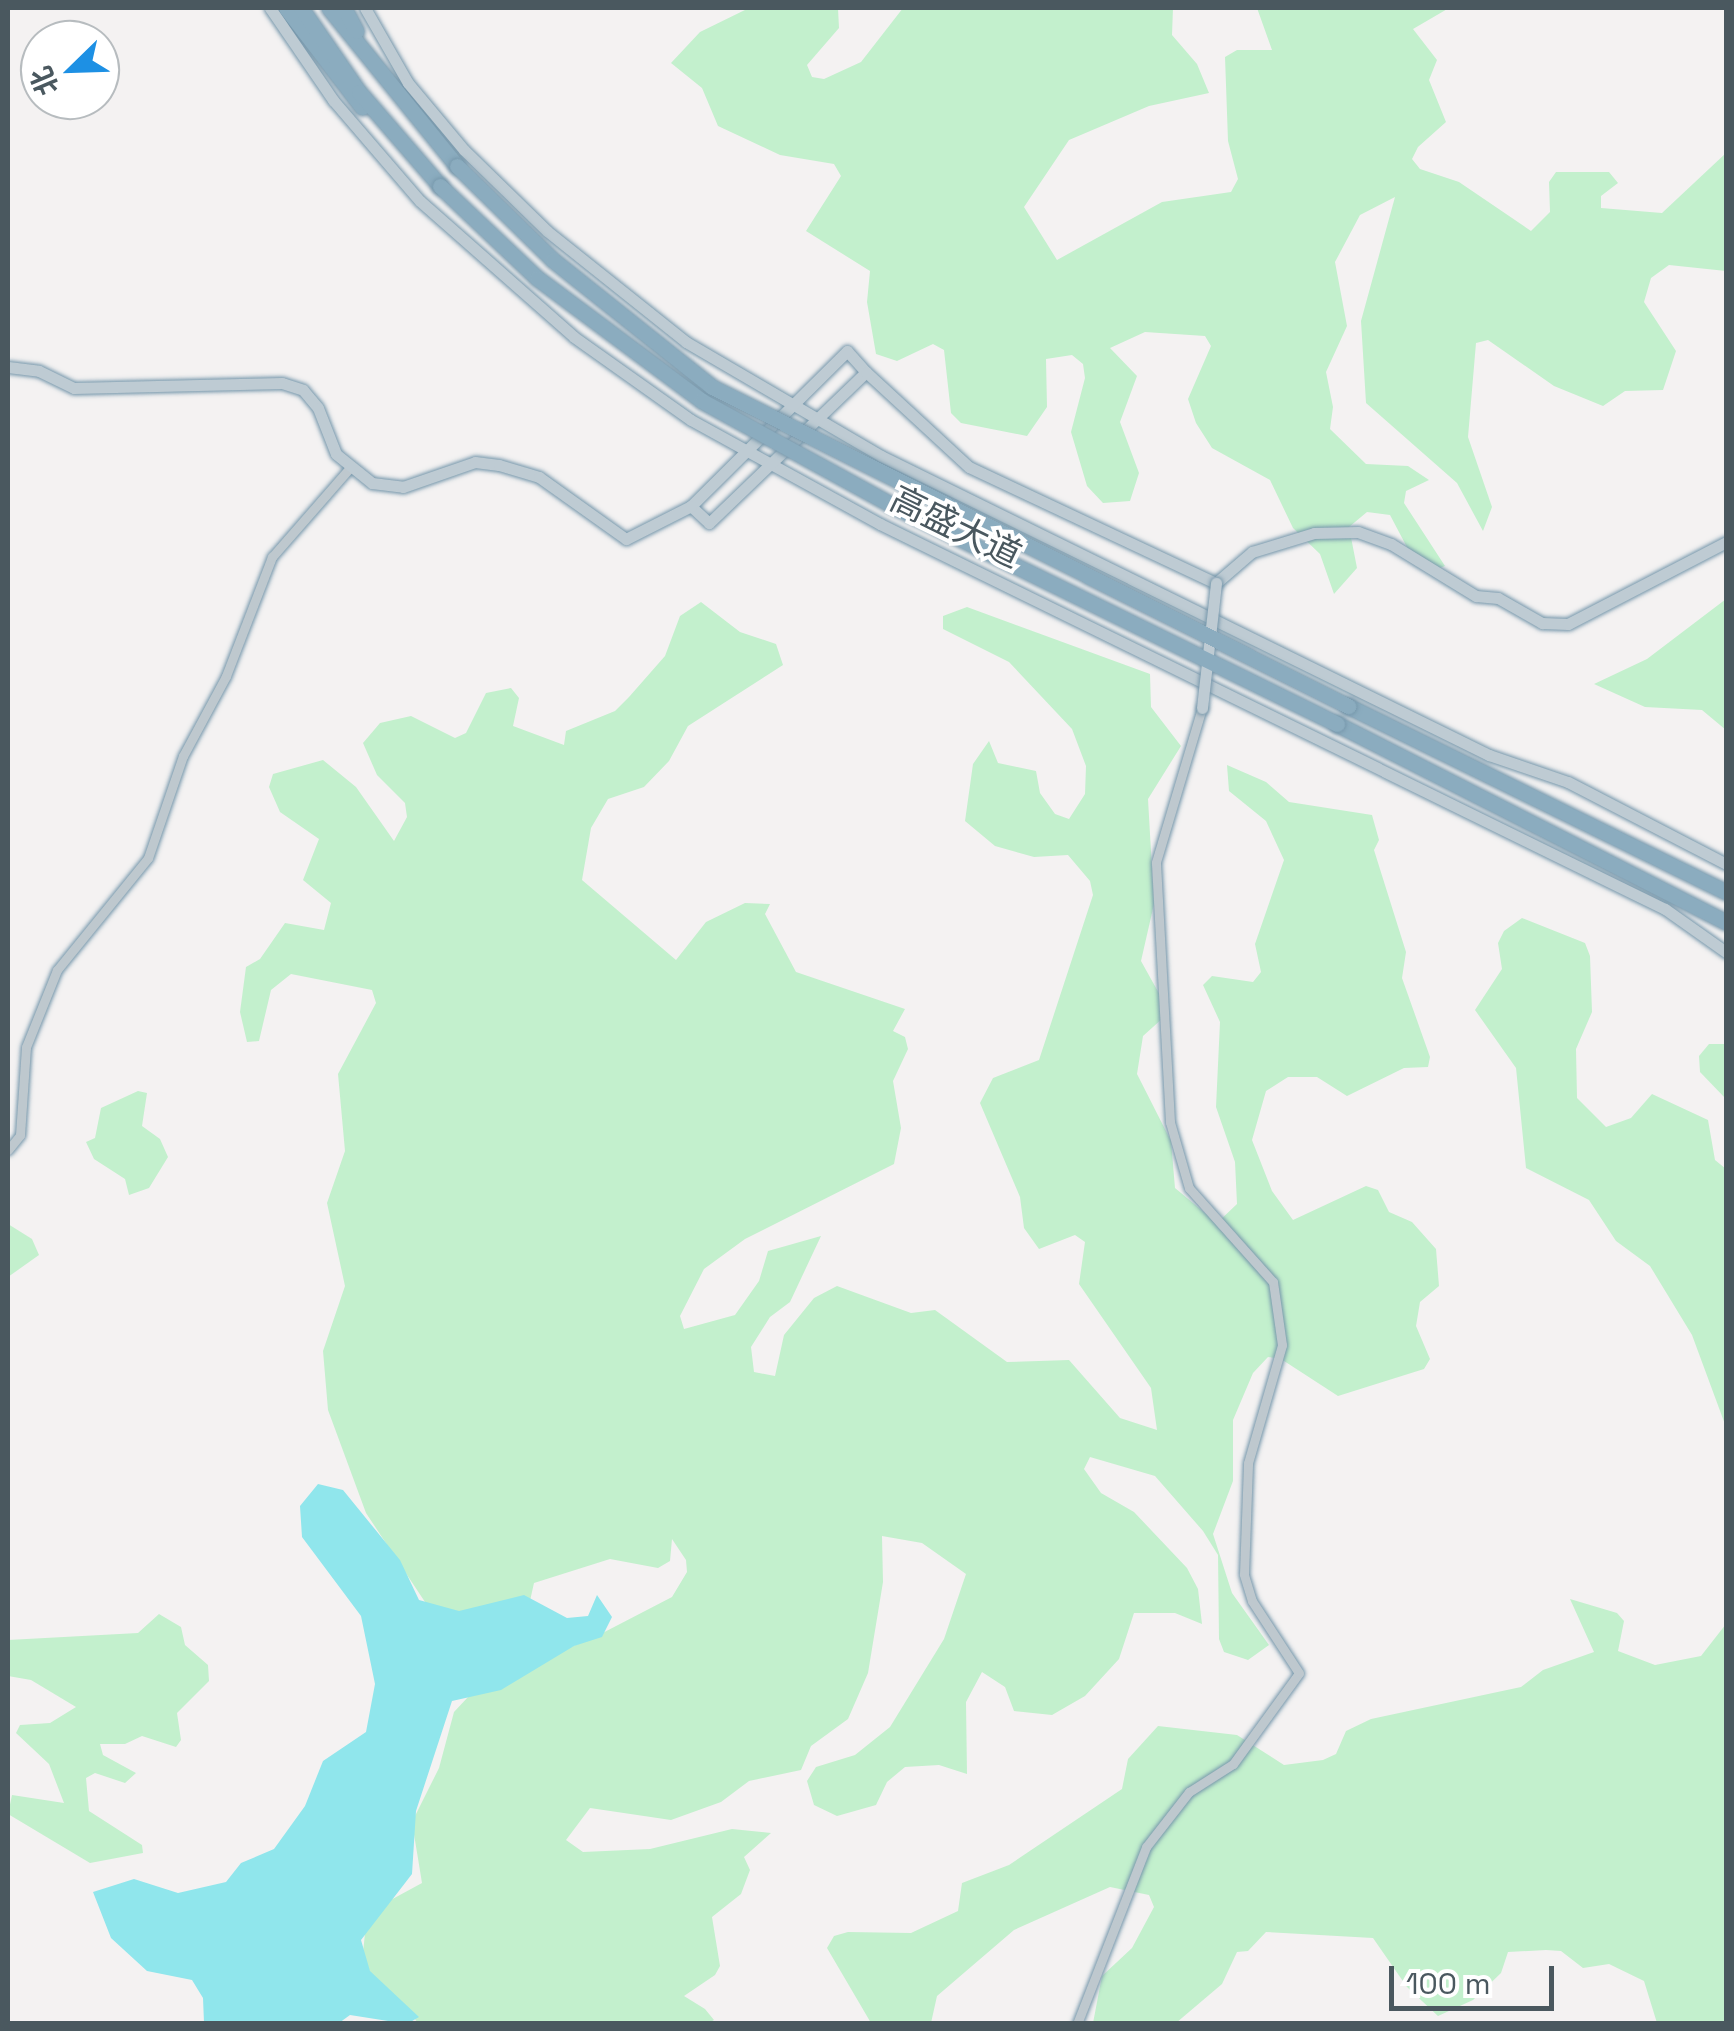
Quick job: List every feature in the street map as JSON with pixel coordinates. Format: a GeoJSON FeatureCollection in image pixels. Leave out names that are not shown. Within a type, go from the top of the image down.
{"type":"FeatureCollection","features":[{"type":"Feature","properties":{"kind":"highway"},"geometry":{"type":"LineString","coordinates":[[286,8],[350,96],[416,158]]}},
{"type":"Feature","properties":{"kind":"highway","name":"高盛大道"},"geometry":{"type":"LineString","coordinates":[[301,8],[440,186],[537,278],[702,401],[892,505],[1338,724],[1726,924]]}},
{"type":"Feature","properties":{"kind":"highway","name":"高盛大道"},"geometry":{"type":"LineString","coordinates":[[329,8],[378,74],[457,166],[553,260],[712,387],[1348,706],[1726,890]]}},
{"type":"Feature","properties":{"kind":"highway"},"geometry":{"type":"LineString","coordinates":[[344,8],[378,74]]}},
{"type":"Feature","properties":{"kind":"main road","name":"高盛大道"},"geometry":{"type":"LineString","coordinates":[[270,8],[333,100],[469,248],[574,337],[692,420],[880,524],[1665,909],[1726,952]]}},
{"type":"Feature","properties":{"kind":"main road","name":"高盛大道"},"geometry":{"type":"LineString","coordinates":[[365,8],[437,121],[547,231],[686,342],[899,465],[1489,755],[1568,782],[1726,864]]}},
{"type":"Feature","properties":{"kind":"main road"},"geometry":{"type":"LineString","coordinates":[[8,366],[39,371],[74,388],[282,383],[303,390],[318,408],[348,470],[372,484],[403,487],[431,482],[476,462],[499,465],[539,477],[626,540],[691,506],[847,351],[969,467],[1216,583]]}},
{"type":"Feature","properties":{"kind":"main road"},"geometry":{"type":"LineString","coordinates":[[691,506],[709,523],[866,372]]}},
{"type":"Feature","properties":{"kind":"main road"},"geometry":{"type":"LineString","coordinates":[[1202,708],[1216,583],[1252,552],[1314,533],[1358,532],[1390,544],[1476,596],[1498,598],[1542,624],[1568,624],[1726,542]]}},
{"type":"Feature","properties":{"kind":"street"},"geometry":{"type":"LineString","coordinates":[[8,1150],[20,1135],[26,1047],[56,970],[148,858],[183,756],[226,676],[272,557],[348,470]]}},
{"type":"Feature","properties":{"kind":"street"},"geometry":{"type":"LineString","coordinates":[[1077,2024],[1146,1847],[1189,1792],[1233,1764],[1299,1673],[1252,1600],[1244,1574],[1248,1463],[1282,1345],[1273,1282],[1197,1201],[1170,1122],[1156,862],[1202,708]]}},
{"type":"Feature","properties":{"kind":"green space"},"geometry":{"type":"Polygon","coordinates":[[[749,8],[838,8],[839,28],[807,65],[812,77],[824,79],[861,62],[903,8],[1173,8],[1172,35],[1197,64],[1209,93],[1149,106],[1069,140],[1024,207],[1057,260],[1162,202],[1231,192],[1238,179],[1228,141],[1225,57],[1237,50],[1272,50],[1257,8],[1449,8],[1413,29],[1437,60],[1429,80],[1446,122],[1418,147],[1412,159],[1420,169],[1459,182],[1531,231],[1550,212],[1549,182],[1556,172],[1609,172],[1618,183],[1601,196],[1601,208],[1662,213],[1726,153],[1726,271],[1669,265],[1651,278],[1644,302],[1676,351],[1663,390],[1625,391],[1603,406],[1554,386],[1488,340],[1476,343],[1468,437],[1492,507],[1483,531],[1457,483],[1366,403],[1361,321],[1395,197],[1360,215],[1335,262],[1347,326],[1326,372],[1333,407],[1330,429],[1366,464],[1408,466],[1429,480],[1406,491],[1404,503],[1445,566],[1432,571],[1409,551],[1390,515],[1367,512],[1349,527],[1357,568],[1334,594],[1320,554],[1293,528],[1270,480],[1212,448],[1196,423],[1188,399],[1211,346],[1205,336],[1145,332],[1110,348],[1137,376],[1120,422],[1139,473],[1130,501],[1103,503],[1087,486],[1071,432],[1085,378],[1083,364],[1072,355],[1046,359],[1047,407],[1027,436],[961,423],[951,413],[944,350],[933,344],[897,361],[876,354],[867,302],[870,271],[806,231],[841,176],[834,164],[780,155],[718,126],[702,88],[671,63],[700,32],[749,8]]]}},
{"type":"Feature","properties":{"kind":"green space"},"geometry":{"type":"Polygon","coordinates":[[[1726,599],[1726,730],[1702,710],[1645,707],[1594,684],[1647,659],[1726,599]]]}},
{"type":"Feature","properties":{"kind":"green space"},"geometry":{"type":"Polygon","coordinates":[[[701,602],[740,632],[776,644],[783,665],[688,726],[669,761],[644,787],[608,799],[591,828],[582,880],[676,960],[706,922],[745,903],[770,904],[765,914],[796,972],[905,1009],[893,1031],[905,1037],[908,1049],[893,1081],[901,1128],[894,1164],[745,1239],[704,1269],[680,1316],[684,1329],[735,1315],[759,1281],[768,1251],[821,1236],[790,1302],[770,1317],[751,1347],[754,1372],[775,1376],[784,1335],[814,1298],[837,1286],[911,1313],[935,1310],[1007,1362],[1069,1360],[1120,1418],[1157,1430],[1151,1388],[1079,1284],[1085,1242],[1075,1235],[1039,1249],[1024,1228],[1020,1197],[980,1103],[993,1078],[1039,1060],[1093,895],[1090,881],[1068,855],[1034,857],[995,846],[965,821],[973,764],[989,741],[998,763],[1036,771],[1040,793],[1055,814],[1069,819],[1085,794],[1086,766],[1072,729],[1009,662],[943,629],[943,616],[967,607],[1150,674],[1151,707],[1181,746],[1148,799],[1154,904],[1141,961],[1166,1006],[1163,1018],[1143,1036],[1137,1074],[1171,1141],[1175,1188],[1217,1223],[1237,1204],[1235,1162],[1216,1107],[1220,1022],[1203,985],[1212,976],[1253,982],[1261,972],[1255,944],[1284,860],[1266,821],[1229,791],[1227,765],[1266,782],[1289,802],[1372,815],[1379,840],[1374,850],[1406,952],[1402,978],[1430,1057],[1428,1067],[1404,1068],[1347,1096],[1317,1077],[1288,1077],[1266,1091],[1252,1140],[1272,1191],[1293,1220],[1366,1186],[1378,1190],[1389,1212],[1412,1222],[1436,1249],[1439,1286],[1420,1302],[1416,1326],[1430,1359],[1424,1369],[1338,1396],[1281,1359],[1268,1357],[1253,1373],[1233,1420],[1233,1481],[1213,1534],[1232,1593],[1269,1645],[1248,1660],[1224,1652],[1219,1639],[1218,1555],[1203,1531],[1155,1476],[1090,1457],[1084,1469],[1101,1493],[1134,1512],[1187,1568],[1198,1589],[1202,1624],[1175,1613],[1134,1613],[1119,1659],[1085,1696],[1052,1715],[1014,1711],[1005,1687],[982,1672],[966,1702],[967,1774],[939,1765],[905,1767],[887,1782],[876,1805],[837,1816],[814,1805],[807,1781],[816,1767],[855,1755],[890,1727],[944,1639],[966,1574],[922,1543],[882,1536],[883,1582],[868,1673],[848,1719],[811,1746],[801,1770],[749,1781],[721,1802],[671,1820],[590,1808],[566,1840],[583,1852],[650,1849],[732,1829],[771,1833],[744,1857],[750,1870],[741,1894],[712,1917],[720,1966],[715,1975],[684,1996],[714,2020],[418,2023],[402,2002],[376,1989],[363,1953],[365,1933],[387,1902],[422,1883],[412,1822],[439,1768],[454,1712],[483,1681],[591,1639],[672,1597],[687,1572],[686,1560],[672,1539],[670,1561],[658,1568],[610,1559],[534,1583],[523,1632],[427,1605],[366,1513],[328,1410],[323,1351],[345,1286],[327,1203],[345,1151],[338,1074],[376,1003],[372,990],[291,974],[271,990],[259,1041],[247,1042],[240,1012],[246,967],[260,959],[285,923],[324,930],[331,903],[303,880],[319,839],[280,812],[269,787],[273,774],[323,760],[356,787],[394,841],[407,817],[405,803],[377,775],[363,743],[380,723],[411,716],[455,738],[466,733],[486,693],[511,688],[519,698],[513,726],[564,745],[566,731],[615,711],[629,697],[665,656],[680,616],[701,602]]]}},
{"type":"Feature","properties":{"kind":"green space"},"geometry":{"type":"Polygon","coordinates":[[[1522,918],[1585,943],[1590,956],[1592,1012],[1576,1049],[1577,1098],[1606,1127],[1631,1118],[1652,1094],[1708,1120],[1715,1160],[1726,1169],[1726,1427],[1692,1335],[1650,1266],[1616,1241],[1589,1200],[1526,1168],[1516,1068],[1475,1010],[1502,969],[1498,943],[1504,931],[1522,918]]]}},
{"type":"Feature","properties":{"kind":"green space"},"geometry":{"type":"Polygon","coordinates":[[[1709,1044],[1726,1044],[1726,1099],[1700,1072],[1699,1056],[1709,1044]]]}},
{"type":"Feature","properties":{"kind":"green space"},"geometry":{"type":"Polygon","coordinates":[[[138,1091],[147,1093],[142,1126],[160,1139],[168,1157],[149,1188],[129,1195],[125,1179],[94,1159],[86,1142],[95,1138],[101,1108],[138,1091]]]}},
{"type":"Feature","properties":{"kind":"green space"},"geometry":{"type":"Polygon","coordinates":[[[8,1224],[32,1239],[39,1255],[8,1277],[8,1224]]]}},
{"type":"Feature","properties":{"kind":"green space"},"geometry":{"type":"Polygon","coordinates":[[[1570,1599],[1617,1613],[1624,1621],[1618,1651],[1655,1665],[1701,1656],[1726,1624],[1726,2023],[1657,2023],[1644,1981],[1609,1964],[1583,1968],[1561,1951],[1546,1950],[1508,1952],[1501,1973],[1473,2000],[1438,2016],[1407,1987],[1373,1938],[1266,1932],[1248,1951],[1237,1952],[1222,1984],[1176,2023],[1093,2023],[1102,1976],[1132,1948],[1154,1907],[1149,1895],[1110,1887],[1014,1930],[937,1996],[931,2023],[871,2023],[827,1948],[834,1936],[848,1932],[911,1933],[958,1911],[962,1883],[1009,1865],[1122,1789],[1128,1759],[1158,1726],[1237,1735],[1284,1765],[1323,1760],[1336,1754],[1346,1731],[1371,1719],[1521,1687],[1543,1670],[1594,1652],[1570,1599]]]}},
{"type":"Feature","properties":{"kind":"green space"},"geometry":{"type":"Polygon","coordinates":[[[159,1614],[181,1627],[185,1645],[208,1665],[209,1681],[177,1713],[181,1740],[176,1747],[142,1736],[125,1744],[100,1744],[103,1755],[136,1773],[125,1783],[95,1773],[86,1778],[89,1811],[142,1845],[143,1853],[90,1863],[8,1814],[12,1795],[64,1803],[49,1764],[16,1733],[20,1725],[50,1723],[76,1707],[31,1680],[8,1676],[8,1640],[138,1633],[159,1614]]]}},
{"type":"Feature","properties":{"kind":"water"},"geometry":{"type":"Polygon","coordinates":[[[318,1484],[343,1490],[400,1560],[419,1600],[459,1611],[524,1595],[567,1618],[588,1616],[597,1595],[612,1617],[602,1637],[574,1646],[501,1690],[452,1701],[416,1811],[412,1874],[361,1940],[370,1971],[419,2017],[407,2024],[350,2015],[339,2023],[204,2023],[203,1998],[192,1980],[147,1971],[111,1938],[93,1892],[134,1879],[178,1893],[226,1882],[241,1863],[274,1849],[305,1806],[323,1761],[366,1732],[375,1684],[361,1616],[302,1537],[300,1506],[318,1484]]]}}]}
